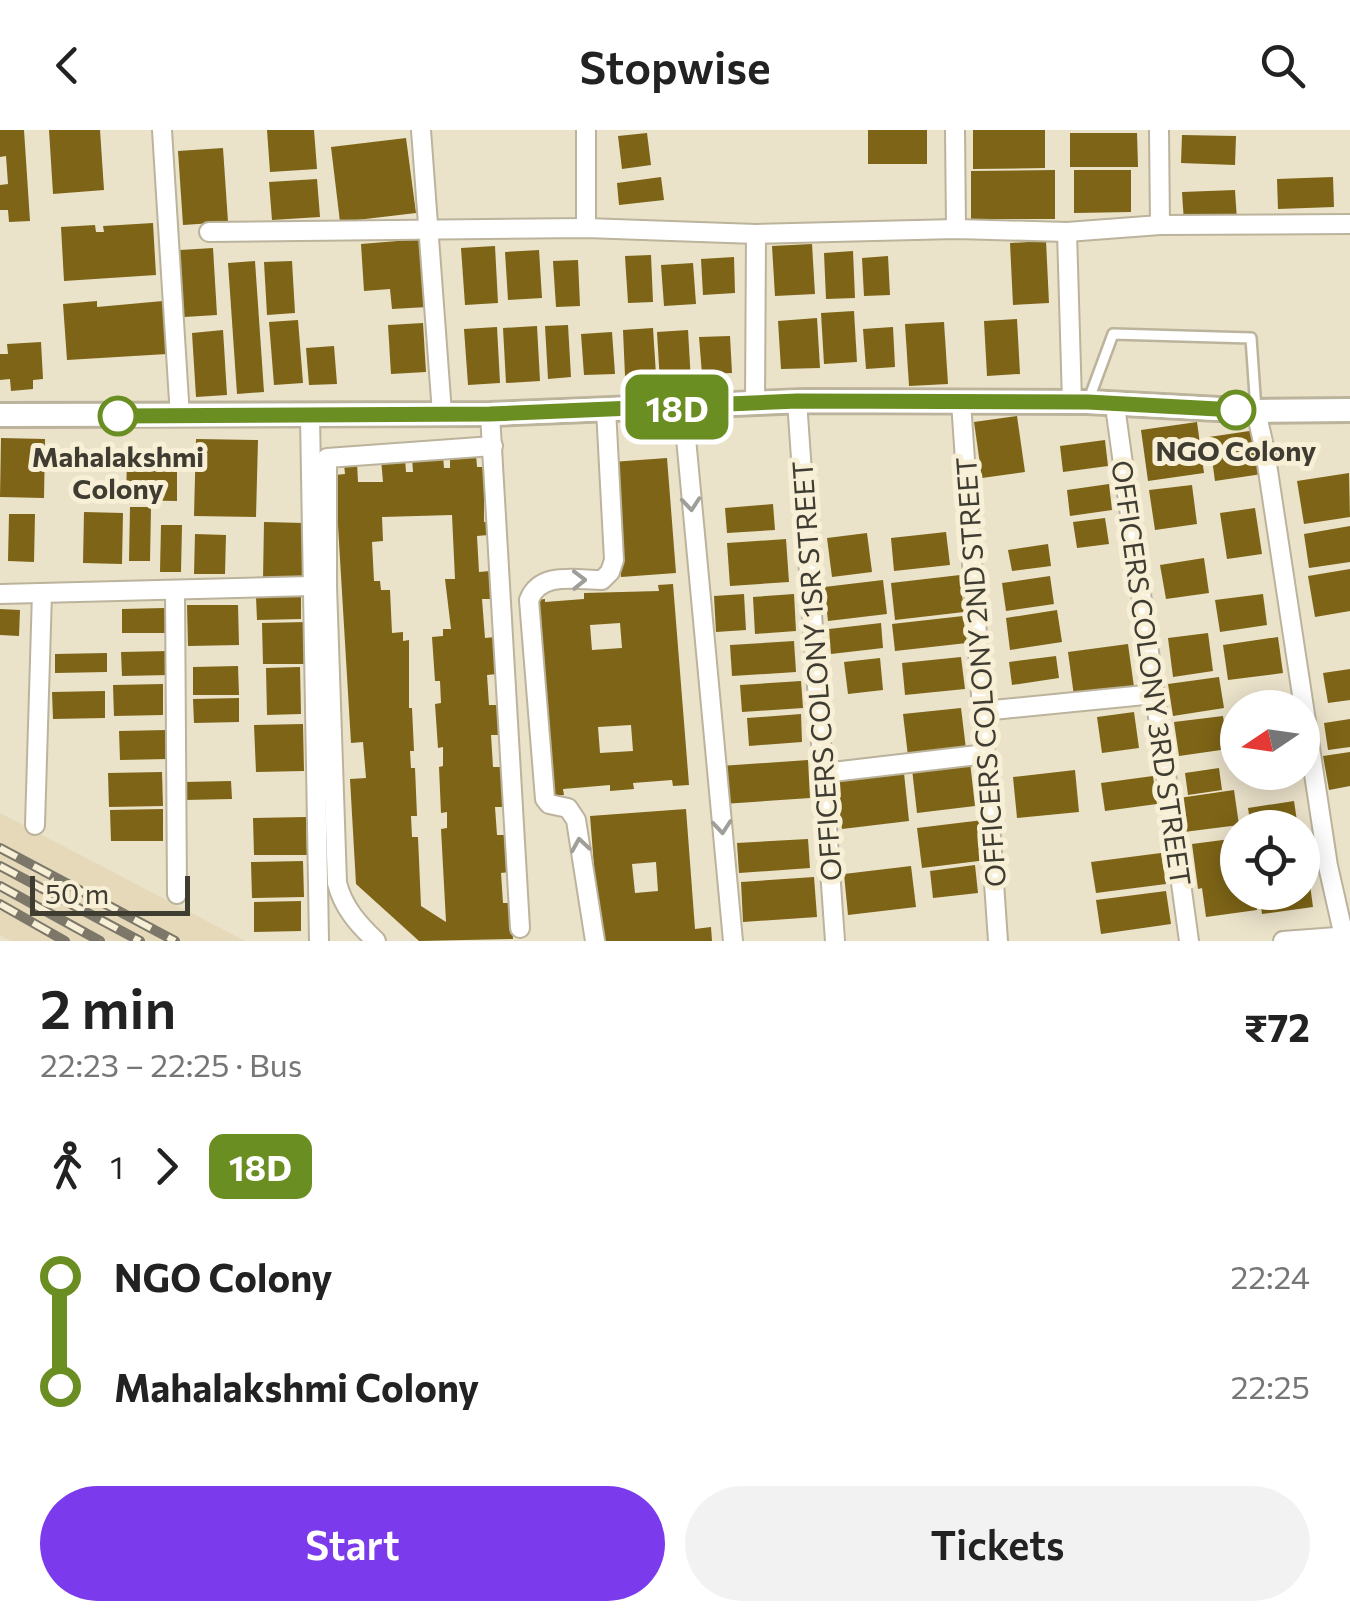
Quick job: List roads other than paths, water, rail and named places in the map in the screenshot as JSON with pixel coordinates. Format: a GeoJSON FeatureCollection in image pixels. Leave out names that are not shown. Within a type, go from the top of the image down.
{"type":"FeatureCollection","features":[{"type":"Feature","properties":{"kind":"street"},"geometry":{"type":"LineString","coordinates":[[162,130],[180,417]]}},
{"type":"Feature","properties":{"kind":"street"},"geometry":{"type":"LineString","coordinates":[[421,130],[442,414]]}},
{"type":"Feature","properties":{"kind":"street"},"geometry":{"type":"LineString","coordinates":[[586,130],[586,228]]}},
{"type":"Feature","properties":{"kind":"street"},"geometry":{"type":"LineString","coordinates":[[954,130],[956,229]]}},
{"type":"Feature","properties":{"kind":"street"},"geometry":{"type":"LineString","coordinates":[[1159,130],[1160,226]]}},
{"type":"Feature","properties":{"kind":"street"},"geometry":{"type":"LineString","coordinates":[[209,232],[586,228],[756,234],[956,229],[1067,232],[1160,226],[1350,224]]}},
{"type":"Feature","properties":{"kind":"street"},"geometry":{"type":"LineString","coordinates":[[1067,232],[1080,402]]}},
{"type":"Feature","properties":{"kind":"street"},"geometry":{"type":"LineString","coordinates":[[755,403],[756,234]]}},
{"type":"Feature","properties":{"kind":"street"},"geometry":{"type":"LineString","coordinates":[[0,415],[490,414],[797,401],[1080,402],[1350,410]]}},
{"type":"Feature","properties":{"kind":"street","name":"OFFICERS COLONY 1SR STREET"},"geometry":{"type":"LineString","coordinates":[[797,401],[835,941]]}},
{"type":"Feature","properties":{"kind":"street","name":"OFFICERS COLONY 2ND STREET"},"geometry":{"type":"LineString","coordinates":[[961,402],[998,941]]}},
{"type":"Feature","properties":{"kind":"street"},"geometry":{"type":"LineString","coordinates":[[683,406],[732,941]]}},
{"type":"Feature","properties":{"kind":"street","name":"OFFICERS COLONY 3RD STREET"},"geometry":{"type":"LineString","coordinates":[[1115,406],[1189,941]]}},
{"type":"Feature","properties":{"kind":"street"},"geometry":{"type":"LineString","coordinates":[[596,941],[576,820],[568,808],[549,804],[545,799],[529,600],[533,589],[543,581],[602,580],[610,572],[614,560],[606,410]]}},
{"type":"Feature","properties":{"kind":"street"},"geometry":{"type":"LineString","coordinates":[[1256,410],[1328,866],[1347,938],[1283,941]]}},
{"type":"Feature","properties":{"kind":"street"},"geometry":{"type":"LineString","coordinates":[[490,414],[520,928]]}},
{"type":"Feature","properties":{"kind":"street"},"geometry":{"type":"LineString","coordinates":[[310,416],[320,941]]}},
{"type":"Feature","properties":{"kind":"street"},"geometry":{"type":"LineString","coordinates":[[376,941],[356,922],[336,883],[327,458],[493,446]]}},
{"type":"Feature","properties":{"kind":"street"},"geometry":{"type":"LineString","coordinates":[[0,594],[312,586]]}},
{"type":"Feature","properties":{"kind":"street"},"geometry":{"type":"LineString","coordinates":[[175,590],[176,894]]}},
{"type":"Feature","properties":{"kind":"street"},"geometry":{"type":"LineString","coordinates":[[35,825],[42,593]]}},
{"type":"Feature","properties":{"kind":"street"},"geometry":{"type":"LineString","coordinates":[[983,711],[1155,694]]}},
{"type":"Feature","properties":{"kind":"street"},"geometry":{"type":"LineString","coordinates":[[824,773],[986,754]]}},
{"type":"Feature","properties":{"kind":"lane"},"geometry":{"type":"LineString","coordinates":[[1080,402],[1113,334],[1251,338],[1256,410]]}},
{"type":"Feature","properties":{"kind":"railway"},"geometry":{"type":"LineString","coordinates":[[0,848],[175,941]]}},
{"type":"Feature","properties":{"kind":"railway"},"geometry":{"type":"LineString","coordinates":[[0,866],[140,941]]}},
{"type":"Feature","properties":{"kind":"railway"},"geometry":{"type":"LineString","coordinates":[[0,886],[100,941]]}},
{"type":"Feature","properties":{"kind":"railway"},"geometry":{"type":"LineString","coordinates":[[0,904],[65,941]]}},
{"type":"Feature","properties":{"kind":"place","name":"NGO Colony"},"geometry":{"type":"Point","coordinates":[1236,410]}},
{"type":"Feature","properties":{"kind":"place","name":"Mahalakshmi Colony"},"geometry":{"type":"Point","coordinates":[118,416]}}]}
